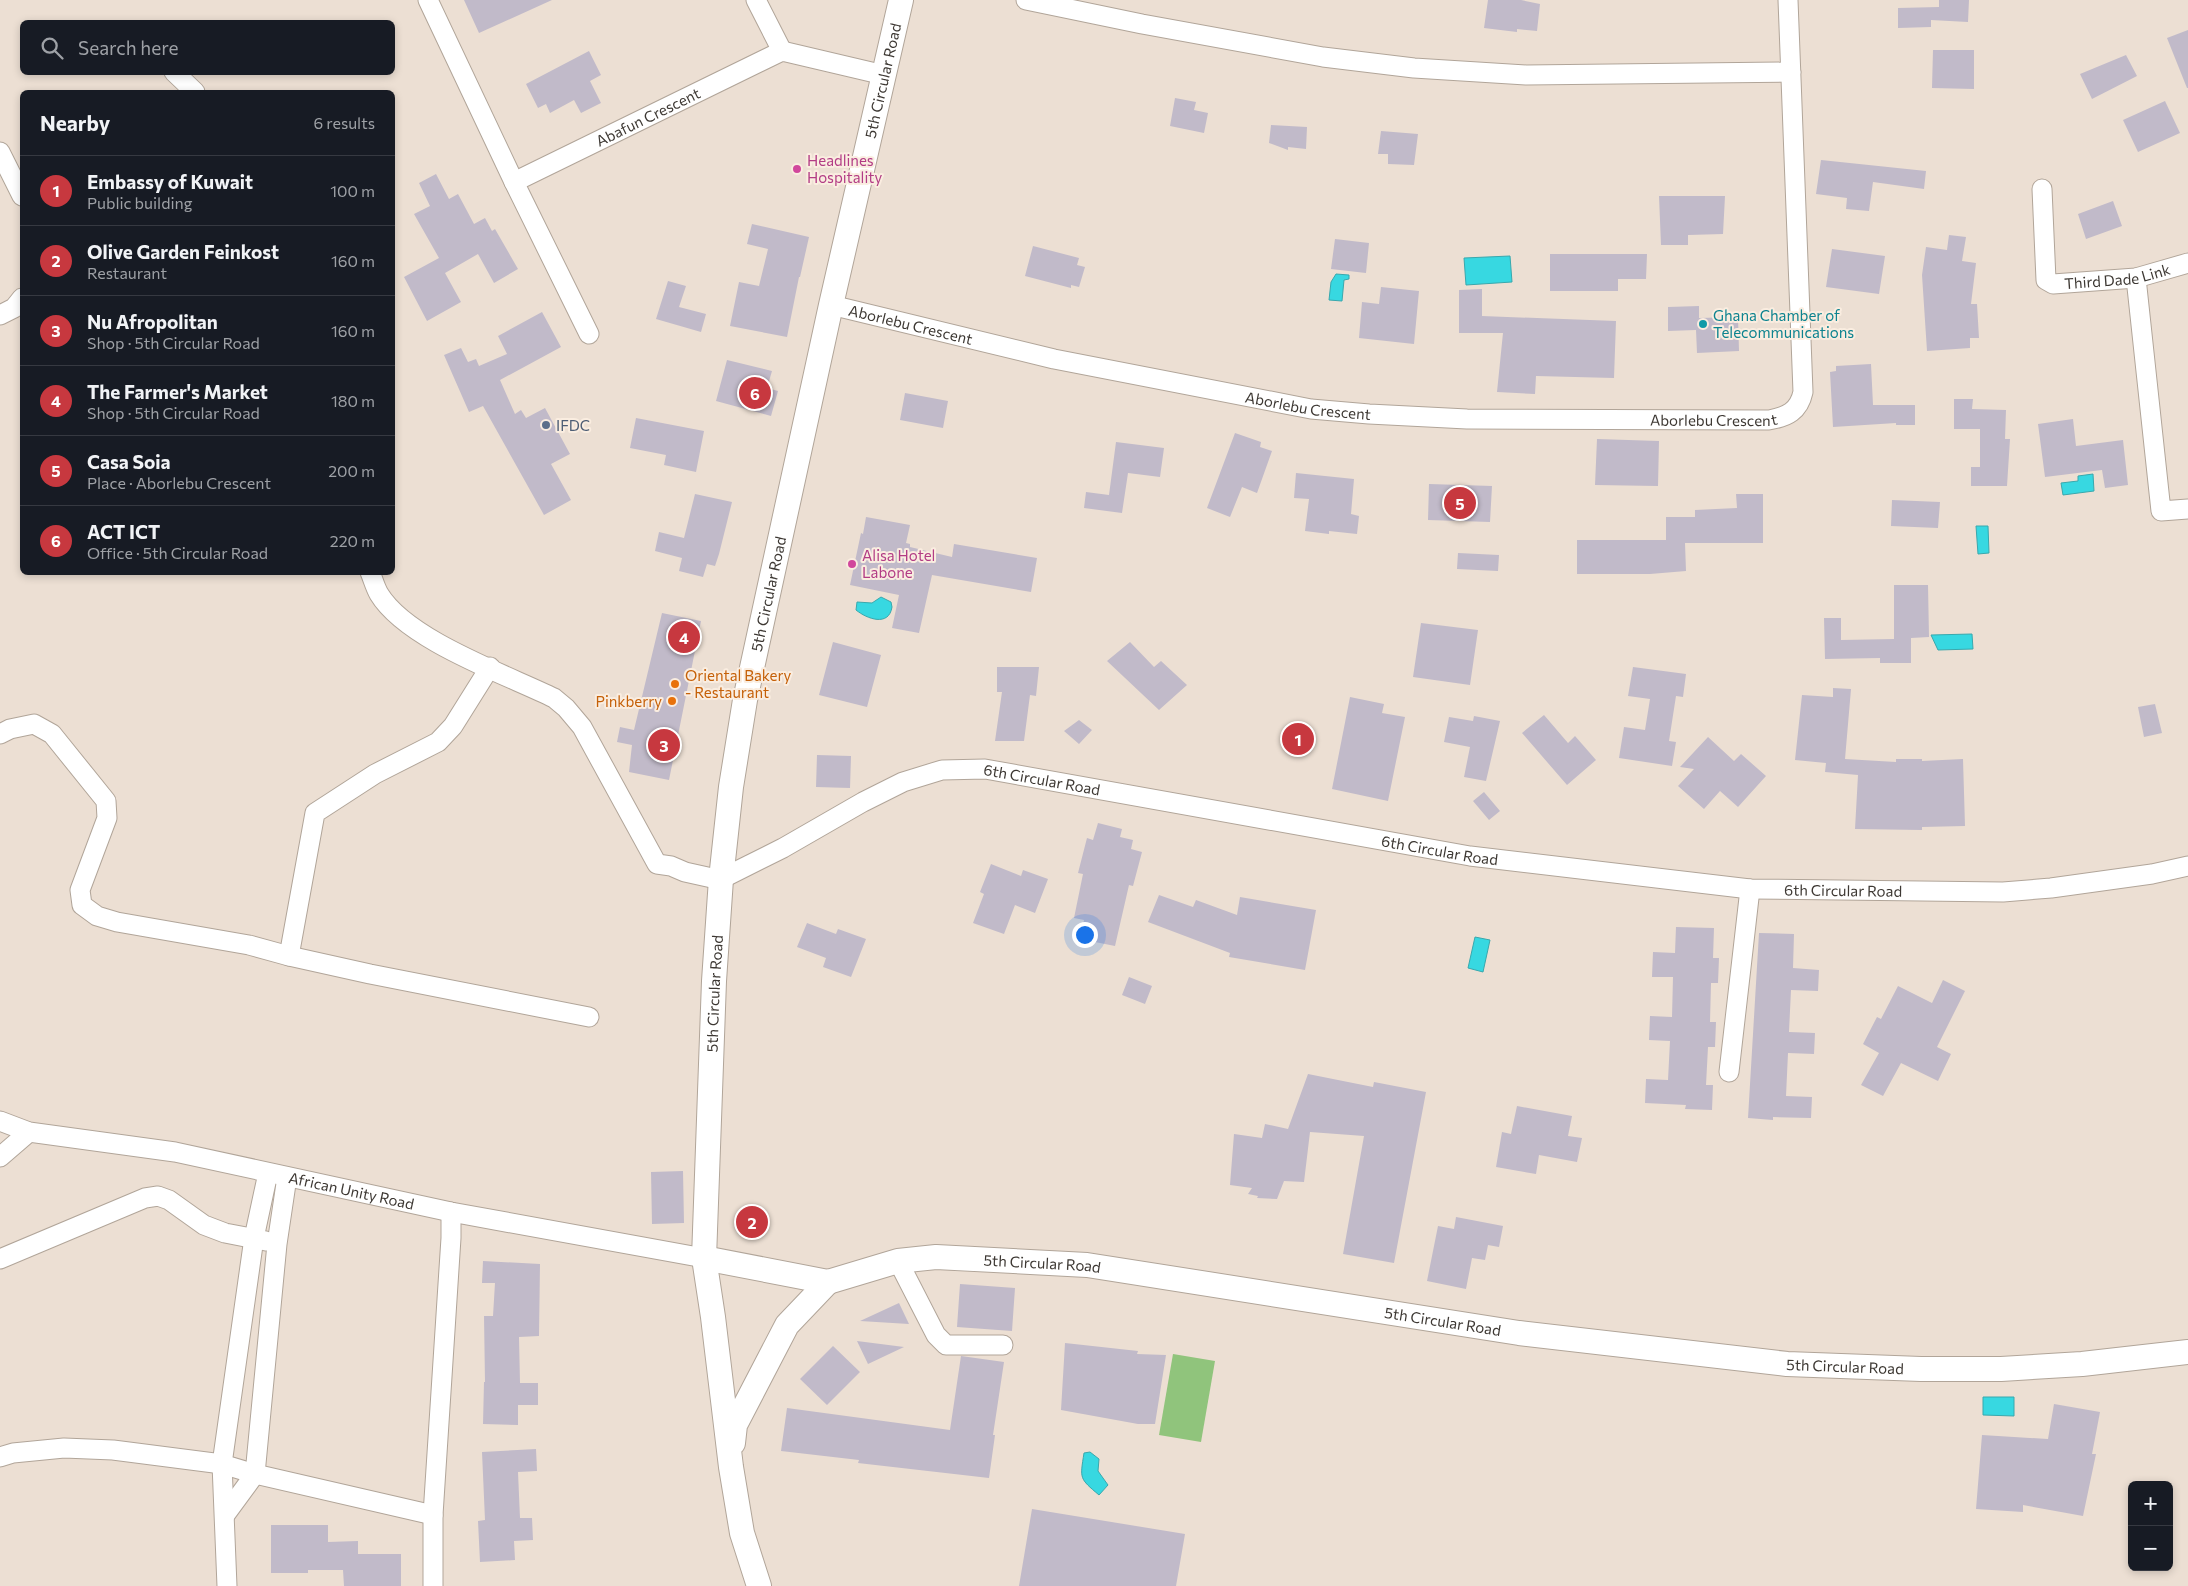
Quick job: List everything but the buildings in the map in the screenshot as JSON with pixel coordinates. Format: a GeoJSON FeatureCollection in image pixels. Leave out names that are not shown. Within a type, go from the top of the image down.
{"type":"FeatureCollection","features":[{"type":"Feature","properties":{"kind":"street"},"geometry":{"type":"LineString","coordinates":[[428,0],[514,182],[589,334]]}},
{"type":"Feature","properties":{"kind":"street"},"geometry":{"type":"LineString","coordinates":[[756,0],[782,52],[884,75]]}},
{"type":"Feature","properties":{"kind":"street","name":"5th Circular Road"},"geometry":{"type":"LineString","coordinates":[[759,1586],[742,1532],[731,1467],[714,1316],[704,1258],[714,982],[721,880],[731,786],[745,700],[831,305],[901,0]]}},
{"type":"Feature","properties":{"kind":"street"},"geometry":{"type":"LineString","coordinates":[[1026,0],[1142,24],[1323,57],[1414,68],[1526,75],[1791,72],[1788,0]]}},
{"type":"Feature","properties":{"kind":"street","name":"Abafun Crescent"},"geometry":{"type":"LineString","coordinates":[[514,182],[782,52]]}},
{"type":"Feature","properties":{"kind":"street","name":"Aborlebu Crescent"},"geometry":{"type":"LineString","coordinates":[[831,305],[1054,359],[1311,409],[1369,414],[1467,418],[1769,420],[1784,417],[1794,411],[1801,402],[1803,392],[1791,72]]}},
{"type":"Feature","properties":{"kind":"street"},"geometry":{"type":"LineString","coordinates":[[177,75],[193,90]]}},
{"type":"Feature","properties":{"kind":"street"},"geometry":{"type":"LineString","coordinates":[[0,152],[20,192]]}},
{"type":"Feature","properties":{"kind":"street","name":"Third Dade Link"},"geometry":{"type":"LineString","coordinates":[[2042,189],[2046,280],[2053,284],[2136,278],[2188,263]]}},
{"type":"Feature","properties":{"kind":"street"},"geometry":{"type":"LineString","coordinates":[[2136,278],[2161,511],[2188,509]]}},
{"type":"Feature","properties":{"kind":"street"},"geometry":{"type":"LineString","coordinates":[[0,315],[14,308],[20,300]]}},
{"type":"Feature","properties":{"kind":"street"},"geometry":{"type":"LineString","coordinates":[[371,575],[380,594],[416,630],[443,646],[554,698],[566,708],[582,727],[657,864],[721,880]]}},
{"type":"Feature","properties":{"kind":"street"},"geometry":{"type":"LineString","coordinates":[[290,956],[315,813],[375,774],[438,742],[453,726],[490,667]]}},
{"type":"Feature","properties":{"kind":"street"},"geometry":{"type":"LineString","coordinates":[[0,734],[10,729],[34,724],[52,734],[106,801],[107,818],[80,890],[82,905],[97,916],[117,922],[249,945],[290,956],[589,1017]]}},
{"type":"Feature","properties":{"kind":"street","name":"6th Circular Road"},"geometry":{"type":"LineString","coordinates":[[721,880],[903,782],[942,770],[985,769],[1470,856],[1750,889],[2003,892],[2051,888],[2152,874],[2188,866]]}},
{"type":"Feature","properties":{"kind":"street"},"geometry":{"type":"LineString","coordinates":[[1729,1072],[1750,889]]}},
{"type":"Feature","properties":{"kind":"street","name":"African Unity Road"},"geometry":{"type":"LineString","coordinates":[[0,1122],[29,1132],[175,1152],[451,1212],[704,1258]]}},
{"type":"Feature","properties":{"kind":"street"},"geometry":{"type":"LineString","coordinates":[[0,1157],[29,1132]]}},
{"type":"Feature","properties":{"kind":"street"},"geometry":{"type":"LineString","coordinates":[[227,1586],[222,1464],[254,1238],[268,1173]]}},
{"type":"Feature","properties":{"kind":"street"},"geometry":{"type":"LineString","coordinates":[[225,1515],[255,1474],[277,1244],[287,1177]]}},
{"type":"Feature","properties":{"kind":"street"},"geometry":{"type":"LineString","coordinates":[[0,1259],[145,1198],[158,1196],[169,1200],[204,1225],[225,1233],[277,1244]]}},
{"type":"Feature","properties":{"kind":"street"},"geometry":{"type":"LineString","coordinates":[[433,1586],[433,1515],[451,1238],[451,1212]]}},
{"type":"Feature","properties":{"kind":"street","name":"5th Circular Road"},"geometry":{"type":"LineString","coordinates":[[704,1258],[828,1282],[898,1261],[936,1257],[1087,1265],[1519,1332],[1787,1364],[1921,1370],[2001,1369],[2082,1364],[2188,1352]]}},
{"type":"Feature","properties":{"kind":"street"},"geometry":{"type":"LineString","coordinates":[[898,1261],[936,1335],[946,1345],[1003,1345]]}},
{"type":"Feature","properties":{"kind":"street"},"geometry":{"type":"LineString","coordinates":[[731,1467],[735,1425],[748,1398],[787,1325],[828,1282]]}},
{"type":"Feature","properties":{"kind":"street"},"geometry":{"type":"LineString","coordinates":[[0,1457],[13,1453],[64,1448],[113,1450],[222,1464],[255,1474],[433,1515]]}},
{"type":"Feature","properties":{"kind":"green space"},"geometry":{"type":"Polygon","coordinates":[[[1173,1354],[1215,1361],[1201,1442],[1159,1435],[1173,1354]]]}},
{"type":"Feature","properties":{"kind":"water"},"geometry":{"type":"Polygon","coordinates":[[[1510,256],[1512,282],[1466,285],[1464,258],[1510,256]]]}},
{"type":"Feature","properties":{"kind":"water"},"geometry":{"type":"Polygon","coordinates":[[[1336,274],[1349,275],[1349,279],[1344,280],[1342,301],[1329,300],[1331,282],[1336,274]]]}},
{"type":"Feature","properties":{"kind":"water"},"geometry":{"type":"Polygon","coordinates":[[[2093,474],[2094,491],[2063,495],[2061,483],[2078,481],[2078,476],[2093,474]]]}},
{"type":"Feature","properties":{"kind":"water"},"geometry":{"type":"Polygon","coordinates":[[[1976,526],[1988,526],[1989,553],[1978,554],[1976,526]]]}},
{"type":"Feature","properties":{"kind":"water"},"geometry":{"type":"Polygon","coordinates":[[[881,597],[891,602],[892,607],[887,617],[882,619],[871,618],[856,610],[857,602],[872,603],[881,597]]]}},
{"type":"Feature","properties":{"kind":"water"},"geometry":{"type":"Polygon","coordinates":[[[1972,634],[1973,649],[1938,650],[1931,635],[1972,634]]]}},
{"type":"Feature","properties":{"kind":"water"},"geometry":{"type":"Polygon","coordinates":[[[1475,937],[1490,940],[1483,972],[1468,968],[1475,937]]]}},
{"type":"Feature","properties":{"kind":"water"},"geometry":{"type":"Polygon","coordinates":[[[1983,1397],[2014,1397],[2014,1416],[1983,1415],[1983,1397]]]}},
{"type":"Feature","properties":{"kind":"water"},"geometry":{"type":"Polygon","coordinates":[[[1090,1452],[1099,1459],[1098,1471],[1108,1485],[1099,1495],[1082,1477],[1084,1453],[1090,1452]]]}},
{"type":"Feature","properties":{"kind":"place","name":"Headlines Hospitality"},"geometry":{"type":"Point","coordinates":[797,169]}},
{"type":"Feature","properties":{"kind":"place","name":"Ghana Chamber of Telecommunications"},"geometry":{"type":"Point","coordinates":[1703,324]}},
{"type":"Feature","properties":{"kind":"place","name":"ACT ICT"},"geometry":{"type":"Point","coordinates":[755,393]}},
{"type":"Feature","properties":{"kind":"place","name":"IFDC"},"geometry":{"type":"Point","coordinates":[546,425]}},
{"type":"Feature","properties":{"kind":"place","name":"Casa Soia"},"geometry":{"type":"Point","coordinates":[1460,503]}},
{"type":"Feature","properties":{"kind":"place","name":"Alisa Hotel Labone"},"geometry":{"type":"Point","coordinates":[852,564]}},
{"type":"Feature","properties":{"kind":"place","name":"The Farmer's Market"},"geometry":{"type":"Point","coordinates":[684,637]}},
{"type":"Feature","properties":{"kind":"place","name":"Oriental Bakery - Restaurant"},"geometry":{"type":"Point","coordinates":[675,684]}},
{"type":"Feature","properties":{"kind":"place","name":"Pinkberry"},"geometry":{"type":"Point","coordinates":[672,701]}},
{"type":"Feature","properties":{"kind":"place","name":"Embassy of Kuwait"},"geometry":{"type":"Point","coordinates":[1298,739]}},
{"type":"Feature","properties":{"kind":"place","name":"Nu Afropolitan"},"geometry":{"type":"Point","coordinates":[664,745]}},
{"type":"Feature","properties":{"kind":"place","name":"Olive Garden Feinkost"},"geometry":{"type":"Point","coordinates":[752,1222]}}]}
